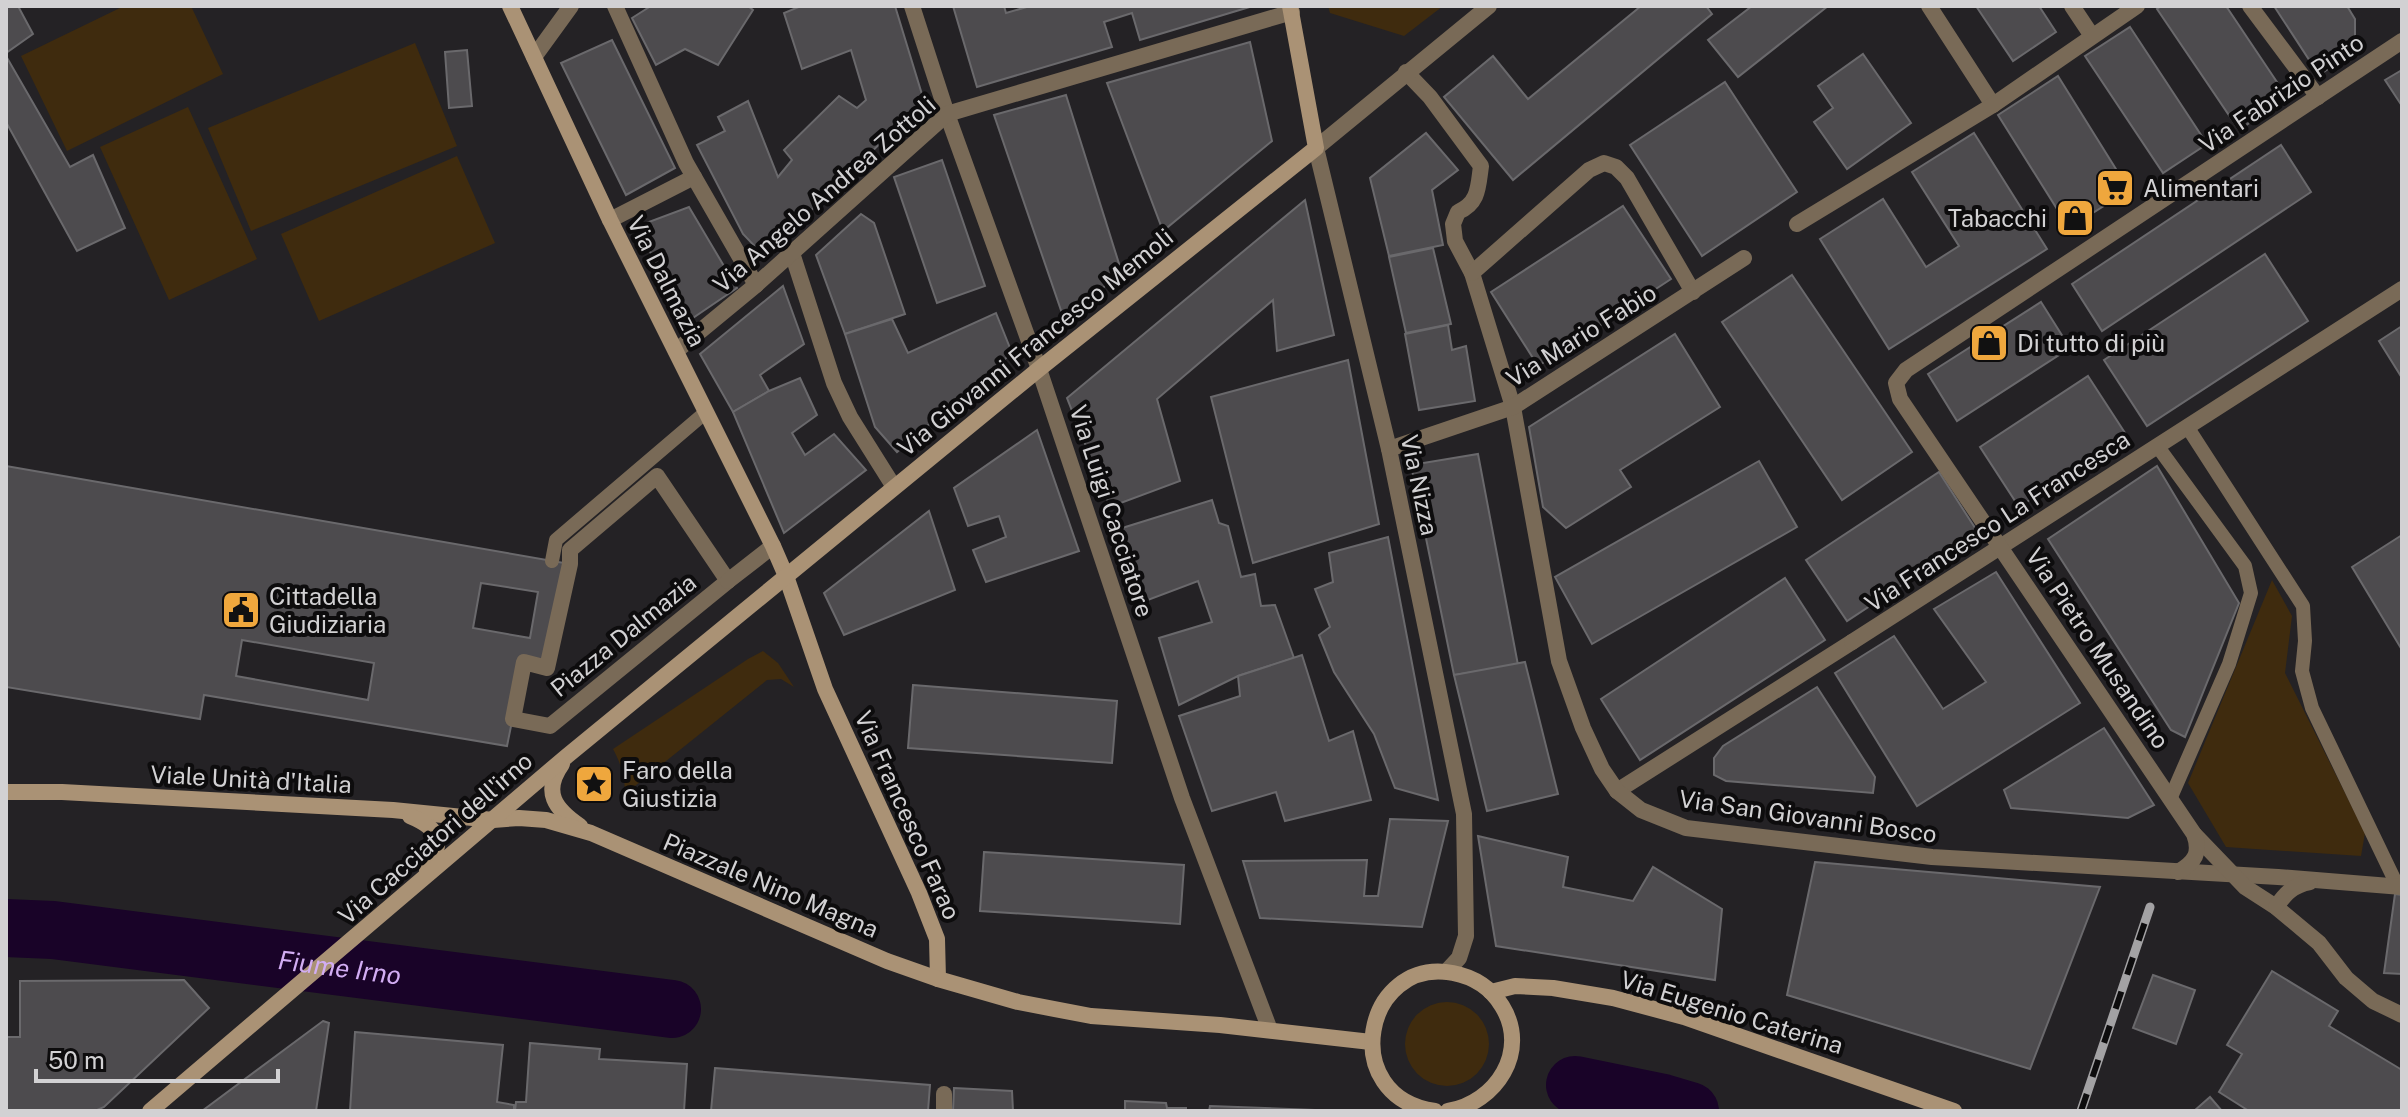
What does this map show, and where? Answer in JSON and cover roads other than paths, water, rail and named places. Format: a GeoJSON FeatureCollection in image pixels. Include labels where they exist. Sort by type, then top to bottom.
{"type":"FeatureCollection","features":[{"type":"Feature","properties":{"kind":"main road","name":"Via Dalmazia"},"geometry":{"type":"LineString","coordinates":[[510,6],[610,220],[786,576]]}},
{"type":"Feature","properties":{"kind":"main road","name":"Via Nizza"},"geometry":{"type":"LineString","coordinates":[[1291,9],[1316,148]]}},
{"type":"Feature","properties":{"kind":"main road","name":"Via Giovanni Francesco Memoli"},"geometry":{"type":"LineString","coordinates":[[786,576],[1316,148]]}},
{"type":"Feature","properties":{"kind":"main road","name":"Via Cacciatori dell'irno"},"geometry":{"type":"LineString","coordinates":[[150,1111],[567,756],[786,576]]}},
{"type":"Feature","properties":{"kind":"main road","name":"Via Francesco Farao"},"geometry":{"type":"LineString","coordinates":[[786,576],[825,689],[937,939],[938,979]]}},
{"type":"Feature","properties":{"kind":"main road","name":"Via Cacciatori dell'irno"},"geometry":{"type":"LineString","coordinates":[[567,756],[555,773],[552,791],[555,806],[591,833]]}},
{"type":"Feature","properties":{"kind":"main road","name":"Viale Unità d'Italia"},"geometry":{"type":"LineString","coordinates":[[6,792],[62,792],[393,810],[493,820]]}},
{"type":"Feature","properties":{"kind":"main road"},"geometry":{"type":"LineString","coordinates":[[393,810],[427,823],[439,842],[437,854],[414,887]]}},
{"type":"Feature","properties":{"kind":"main road","name":"Piazzale Nino Magna"},"geometry":{"type":"LineString","coordinates":[[493,820],[546,820],[591,833],[887,961],[938,979]]}},
{"type":"Feature","properties":{"kind":"main road"},"geometry":{"type":"LineString","coordinates":[[1435,1111],[1420,1109],[1401,1099],[1385,1083],[1375,1064],[1371,1042],[1375,1020],[1386,999],[1402,983],[1423,974],[1446,972],[1470,978],[1491,992],[1504,1009],[1510,1028],[1511,1048],[1506,1068],[1496,1086],[1481,1100],[1462,1109],[1448,1111]]}},
{"type":"Feature","properties":{"kind":"main road"},"geometry":{"type":"LineString","coordinates":[[938,979],[1018,1002],[1091,1016],[1270,1030],[1371,1042]]}},
{"type":"Feature","properties":{"kind":"main road","name":"Via Eugenio Caterina"},"geometry":{"type":"LineString","coordinates":[[1491,992],[1515,986],[1553,988],[1627,1002],[1684,1017],[1954,1111]]}},
{"type":"Feature","properties":{"kind":"street"},"geometry":{"type":"LineString","coordinates":[[534,57],[571,6]]}},
{"type":"Feature","properties":{"kind":"street"},"geometry":{"type":"LineString","coordinates":[[615,6],[694,177],[756,285]]}},
{"type":"Feature","properties":{"kind":"street","name":"Via Luigi Cacciatore"},"geometry":{"type":"LineString","coordinates":[[912,6],[947,114],[1039,369],[1182,798],[1270,1030]]}},
{"type":"Feature","properties":{"kind":"street"},"geometry":{"type":"LineString","coordinates":[[1316,148],[1489,6]]}},
{"type":"Feature","properties":{"kind":"street"},"geometry":{"type":"LineString","coordinates":[[1929,6],[1993,105]]}},
{"type":"Feature","properties":{"kind":"street"},"geometry":{"type":"LineString","coordinates":[[2072,6],[2092,36]]}},
{"type":"Feature","properties":{"kind":"street"},"geometry":{"type":"LineString","coordinates":[[1797,224],[1993,105],[2137,6]]}},
{"type":"Feature","properties":{"kind":"street"},"geometry":{"type":"LineString","coordinates":[[2250,6],[2318,97]]}},
{"type":"Feature","properties":{"kind":"street","name":"Via Angelo Andrea Zottoli"},"geometry":{"type":"LineString","coordinates":[[676,351],[756,285],[947,114],[1291,9]]}},
{"type":"Feature","properties":{"kind":"street","name":"Via Fabrizio Pinto"},"geometry":{"type":"LineString","coordinates":[[1906,370],[2402,41]]}},
{"type":"Feature","properties":{"kind":"street","name":"Via San Giovanni Bosco"},"geometry":{"type":"LineString","coordinates":[[1406,72],[1430,97],[1481,166],[1478,191],[1470,207],[1458,212],[1453,224],[1455,241],[1472,273],[1513,407],[1559,661],[1583,728],[1602,769],[1617,791],[1641,810],[1686,828],[1932,857],[2400,887]]}},
{"type":"Feature","properties":{"kind":"street","name":"Via Nizza"},"geometry":{"type":"LineString","coordinates":[[1316,148],[1389,449],[1464,814],[1466,936],[1459,958],[1446,972]]}},
{"type":"Feature","properties":{"kind":"street"},"geometry":{"type":"LineString","coordinates":[[1472,273],[1589,170],[1604,163],[1616,167],[1627,178],[1693,292]]}},
{"type":"Feature","properties":{"kind":"street"},"geometry":{"type":"LineString","coordinates":[[610,220],[694,177]]}},
{"type":"Feature","properties":{"kind":"street"},"geometry":{"type":"LineString","coordinates":[[792,253],[834,383],[850,417],[894,487]]}},
{"type":"Feature","properties":{"kind":"street","name":"Via Mario Fabio"},"geometry":{"type":"LineString","coordinates":[[1389,449],[1513,407],[1744,258]]}},
{"type":"Feature","properties":{"kind":"street","name":"Via Francesco La Francesca"},"geometry":{"type":"LineString","coordinates":[[1617,791],[2402,289]]}},
{"type":"Feature","properties":{"kind":"street","name":"Via Pietro Musandino"},"geometry":{"type":"LineString","coordinates":[[1906,370],[1896,383],[1900,399],[2194,834],[2245,887],[2276,907],[2319,943],[2346,978],[2373,1001],[2402,1015]]}},
{"type":"Feature","properties":{"kind":"street","name":"Piazza Dalmazia"},"geometry":{"type":"LineString","coordinates":[[728,581],[657,476],[570,550],[570,564],[547,668],[524,662],[513,719],[550,726],[773,546]]}},
{"type":"Feature","properties":{"kind":"street"},"geometry":{"type":"LineString","coordinates":[[2178,872],[2194,861],[2198,852],[2194,834]]}},
{"type":"Feature","properties":{"kind":"street"},"geometry":{"type":"LineString","coordinates":[[2276,907],[2285,894],[2303,883],[2331,882]]}},
{"type":"Feature","properties":{"kind":"lane"},"geometry":{"type":"LineString","coordinates":[[552,561],[556,540],[706,412]]}},
{"type":"Feature","properties":{"kind":"lane"},"geometry":{"type":"LineString","coordinates":[[2188,428],[2303,606],[2305,641],[2302,671],[2312,708],[2400,887]]}},
{"type":"Feature","properties":{"kind":"lane"},"geometry":{"type":"LineString","coordinates":[[2158,447],[2245,566],[2251,593],[2229,664],[2171,797]]}},
{"type":"Feature","properties":{"kind":"waterway","name":"Fiume Irno"},"geometry":{"type":"LineString","coordinates":[[6,928],[53,930],[672,1009]]}},
{"type":"Feature","properties":{"kind":"waterway","name":"Fiume Irno"},"geometry":{"type":"LineString","coordinates":[[1575,1085],[1690,1111]]}},
{"type":"Feature","properties":{"kind":"railway"},"geometry":{"type":"LineString","coordinates":[[2081,1111],[2150,907]]}},
{"type":"Feature","properties":{"kind":"place","name":"Alimentari"},"geometry":{"type":"Point","coordinates":[2115,188]}},
{"type":"Feature","properties":{"kind":"place","name":"Tabacchi"},"geometry":{"type":"Point","coordinates":[2075,218]}},
{"type":"Feature","properties":{"kind":"place","name":"Di tutto di più"},"geometry":{"type":"Point","coordinates":[1989,343]}},
{"type":"Feature","properties":{"kind":"place","name":"Cittadella Giudiziaria"},"geometry":{"type":"Point","coordinates":[241,610]}},
{"type":"Feature","properties":{"kind":"place","name":"Faro della Giustizia"},"geometry":{"type":"Point","coordinates":[594,784]}}]}
